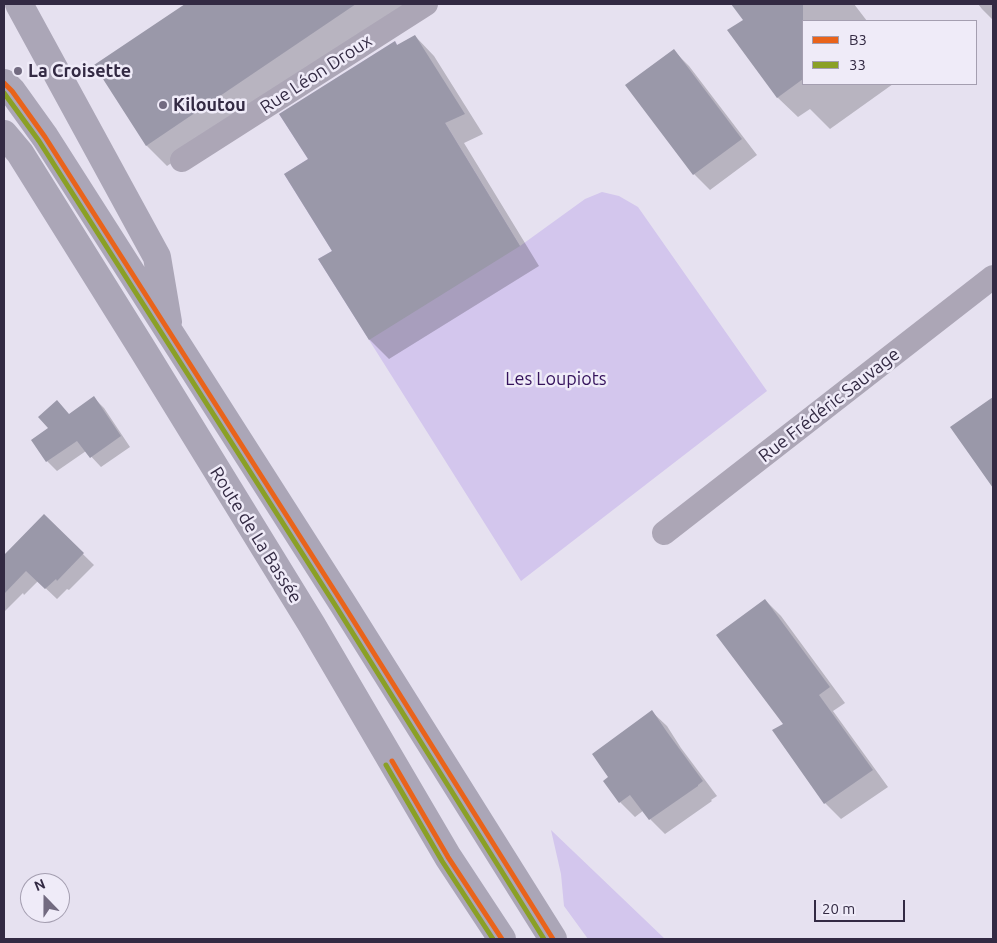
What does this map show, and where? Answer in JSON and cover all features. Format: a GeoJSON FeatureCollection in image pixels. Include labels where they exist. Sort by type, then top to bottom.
{"type":"FeatureCollection","features":[{"type":"Feature","properties":{"kind":"main road"},"geometry":{"type":"LineString","coordinates":[[19,4],[157,257],[170,334]]}},
{"type":"Feature","properties":{"kind":"main road","name":"Route de La Bassée"},"geometry":{"type":"LineString","coordinates":[[4,83],[46,137],[343,604],[553,939]]}},
{"type":"Feature","properties":{"kind":"main road","name":"Route de La Bassée"},"geometry":{"type":"LineString","coordinates":[[4,134],[20,153],[133,334],[312,624],[448,857],[502,939]]}},
{"type":"Feature","properties":{"kind":"street","name":"Rue Léon Droux"},"geometry":{"type":"LineString","coordinates":[[182,160],[426,4]]}},
{"type":"Feature","properties":{"kind":"street","name":"Rue Frédéric Sauvage"},"geometry":{"type":"LineString","coordinates":[[664,533],[993,276]]}},
{"type":"Feature","properties":{"kind":"green space","name":"Les Loupiots"},"geometry":{"type":"Polygon","coordinates":[[[395,41],[520,246],[585,199],[602,192],[619,196],[638,207],[767,391],[521,581],[318,259],[332,251],[284,174],[308,159],[279,114],[395,41]]]}},
{"type":"Feature","properties":{"kind":"green space"},"geometry":{"type":"Polygon","coordinates":[[[551,830],[665,939],[588,939],[564,906],[561,874],[551,830]]]}},
{"type":"Feature","properties":{"kind":"building","name":"Kiloutou"},"geometry":{"type":"Polygon","coordinates":[[[185,4],[356,4],[146,146],[94,65],[185,4]]]}},
{"type":"Feature","properties":{"kind":"building"},"geometry":{"type":"Polygon","coordinates":[[[731,4],[803,4],[802,80],[777,98],[727,30],[743,20],[731,4]]]}},
{"type":"Feature","properties":{"kind":"building"},"geometry":{"type":"Polygon","coordinates":[[[415,35],[465,114],[445,123],[520,246],[369,340],[318,259],[332,251],[284,174],[308,159],[279,114],[395,41],[397,45],[415,35]]]}},
{"type":"Feature","properties":{"kind":"building"},"geometry":{"type":"Polygon","coordinates":[[[674,49],[742,139],[693,175],[625,85],[674,49]]]}},
{"type":"Feature","properties":{"kind":"building"},"geometry":{"type":"Polygon","coordinates":[[[94,396],[121,436],[90,458],[77,441],[46,462],[31,440],[48,428],[38,417],[57,400],[69,414],[94,396]]]}},
{"type":"Feature","properties":{"kind":"building"},"geometry":{"type":"Polygon","coordinates":[[[993,397],[993,488],[950,427],[993,397]]]}},
{"type":"Feature","properties":{"kind":"building"},"geometry":{"type":"Polygon","coordinates":[[[44,514],[84,553],[57,581],[56,579],[45,589],[26,571],[4,594],[4,555],[44,514]]]}},
{"type":"Feature","properties":{"kind":"building"},"geometry":{"type":"Polygon","coordinates":[[[765,599],[830,687],[819,695],[873,770],[824,804],[772,730],[783,724],[716,635],[765,599]]]}},
{"type":"Feature","properties":{"kind":"building"},"geometry":{"type":"Polygon","coordinates":[[[652,710],[703,781],[649,820],[630,795],[619,803],[603,781],[608,777],[592,754],[652,710]]]}},
{"type":"Feature","properties":{"kind":"transit line","name":"B3"},"geometry":{"type":"LineString","coordinates":[[4,83],[12,91],[45,137],[343,604],[553,939]]}},
{"type":"Feature","properties":{"kind":"transit line","name":"33"},"geometry":{"type":"LineString","coordinates":[[4,93],[39,141],[337,608],[544,939]]}},
{"type":"Feature","properties":{"kind":"transit line","name":"B3"},"geometry":{"type":"LineString","coordinates":[[392,761],[448,857],[502,939]]}},
{"type":"Feature","properties":{"kind":"transit line","name":"33"},"geometry":{"type":"LineString","coordinates":[[386,765],[442,861],[493,939]]}},
{"type":"Feature","properties":{"kind":"place","name":"La Croisette"},"geometry":{"type":"Point","coordinates":[18,71]}},
{"type":"Feature","properties":{"kind":"place","name":"Kiloutou"},"geometry":{"type":"Point","coordinates":[163,105]}}]}
